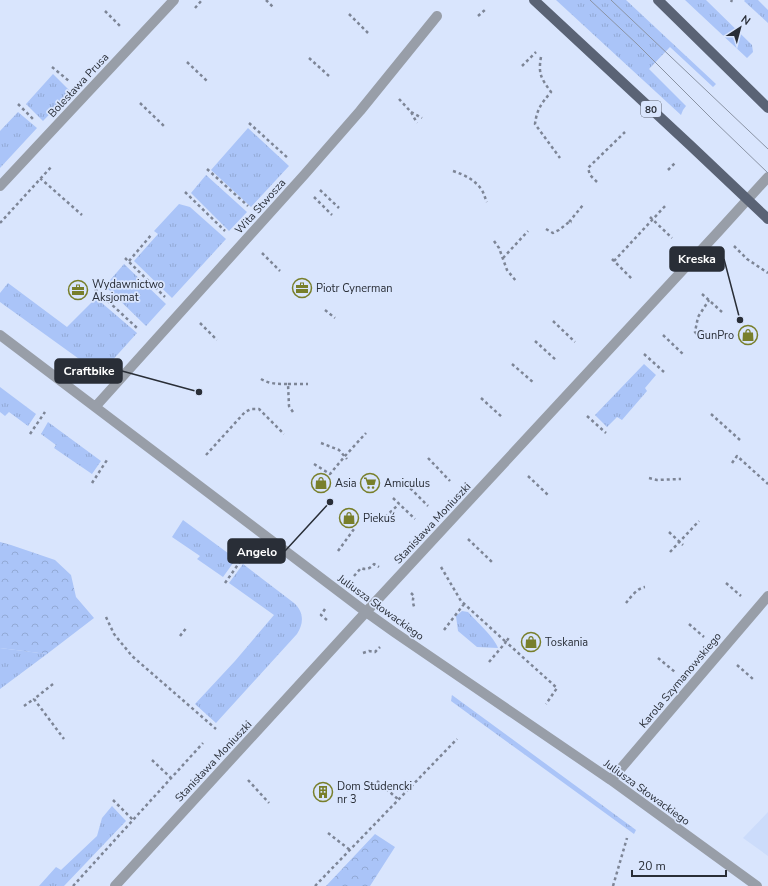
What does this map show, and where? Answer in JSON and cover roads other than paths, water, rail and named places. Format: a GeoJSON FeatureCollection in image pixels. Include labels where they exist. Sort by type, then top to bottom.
{"type":"FeatureCollection","features":[{"type":"Feature","properties":{"kind":"main road","name":"80"},"geometry":{"type":"LineString","coordinates":[[534,0],[768,219]]}},
{"type":"Feature","properties":{"kind":"main road"},"geometry":{"type":"LineString","coordinates":[[658,0],[768,108]]}},
{"type":"Feature","properties":{"kind":"street","name":"Bolesława Prusa"},"geometry":{"type":"LineString","coordinates":[[0,186],[174,0]]}},
{"type":"Feature","properties":{"kind":"street","name":"Wita Stwosza"},"geometry":{"type":"LineString","coordinates":[[96,406],[305,174],[360,111],[437,16]]}},
{"type":"Feature","properties":{"kind":"street","name":"Stanisława Moniuszki"},"geometry":{"type":"LineString","coordinates":[[115,886],[768,176]]}},
{"type":"Feature","properties":{"kind":"street","name":"Juliusza Słowackiego"},"geometry":{"type":"LineString","coordinates":[[0,335],[96,406],[366,612],[611,780],[757,886]]}},
{"type":"Feature","properties":{"kind":"street","name":"Karola Szymanowskiego"},"geometry":{"type":"LineString","coordinates":[[611,780],[768,596]]}},
{"type":"Feature","properties":{"kind":"tram line"},"geometry":{"type":"LineString","coordinates":[[590,0],[637,44],[768,173]]}},
{"type":"Feature","properties":{"kind":"tram line"},"geometry":{"type":"LineString","coordinates":[[611,0],[768,149]]}},
{"type":"Feature","properties":{"kind":"place","name":"Piotr Cynerman"},"geometry":{"type":"Point","coordinates":[302,288]}},
{"type":"Feature","properties":{"kind":"place","name":"Wydawnictwo Aksjomat"},"geometry":{"type":"Point","coordinates":[78,290]}},
{"type":"Feature","properties":{"kind":"place","name":"Kreska"},"geometry":{"type":"Point","coordinates":[740,320]}},
{"type":"Feature","properties":{"kind":"place","name":"GunPro"},"geometry":{"type":"Point","coordinates":[748,335]}},
{"type":"Feature","properties":{"kind":"place","name":"Craftbike"},"geometry":{"type":"Point","coordinates":[199,392]}},
{"type":"Feature","properties":{"kind":"place","name":"Asia"},"geometry":{"type":"Point","coordinates":[321,483]}},
{"type":"Feature","properties":{"kind":"place","name":"Amiculus"},"geometry":{"type":"Point","coordinates":[370,483]}},
{"type":"Feature","properties":{"kind":"place","name":"Angelo"},"geometry":{"type":"Point","coordinates":[330,502]}},
{"type":"Feature","properties":{"kind":"place","name":"Piekuś"},"geometry":{"type":"Point","coordinates":[349,518]}},
{"type":"Feature","properties":{"kind":"place","name":"Toskania"},"geometry":{"type":"Point","coordinates":[531,642]}},
{"type":"Feature","properties":{"kind":"place","name":"Dom Studencki nr 3"},"geometry":{"type":"Point","coordinates":[323,792]}}]}
